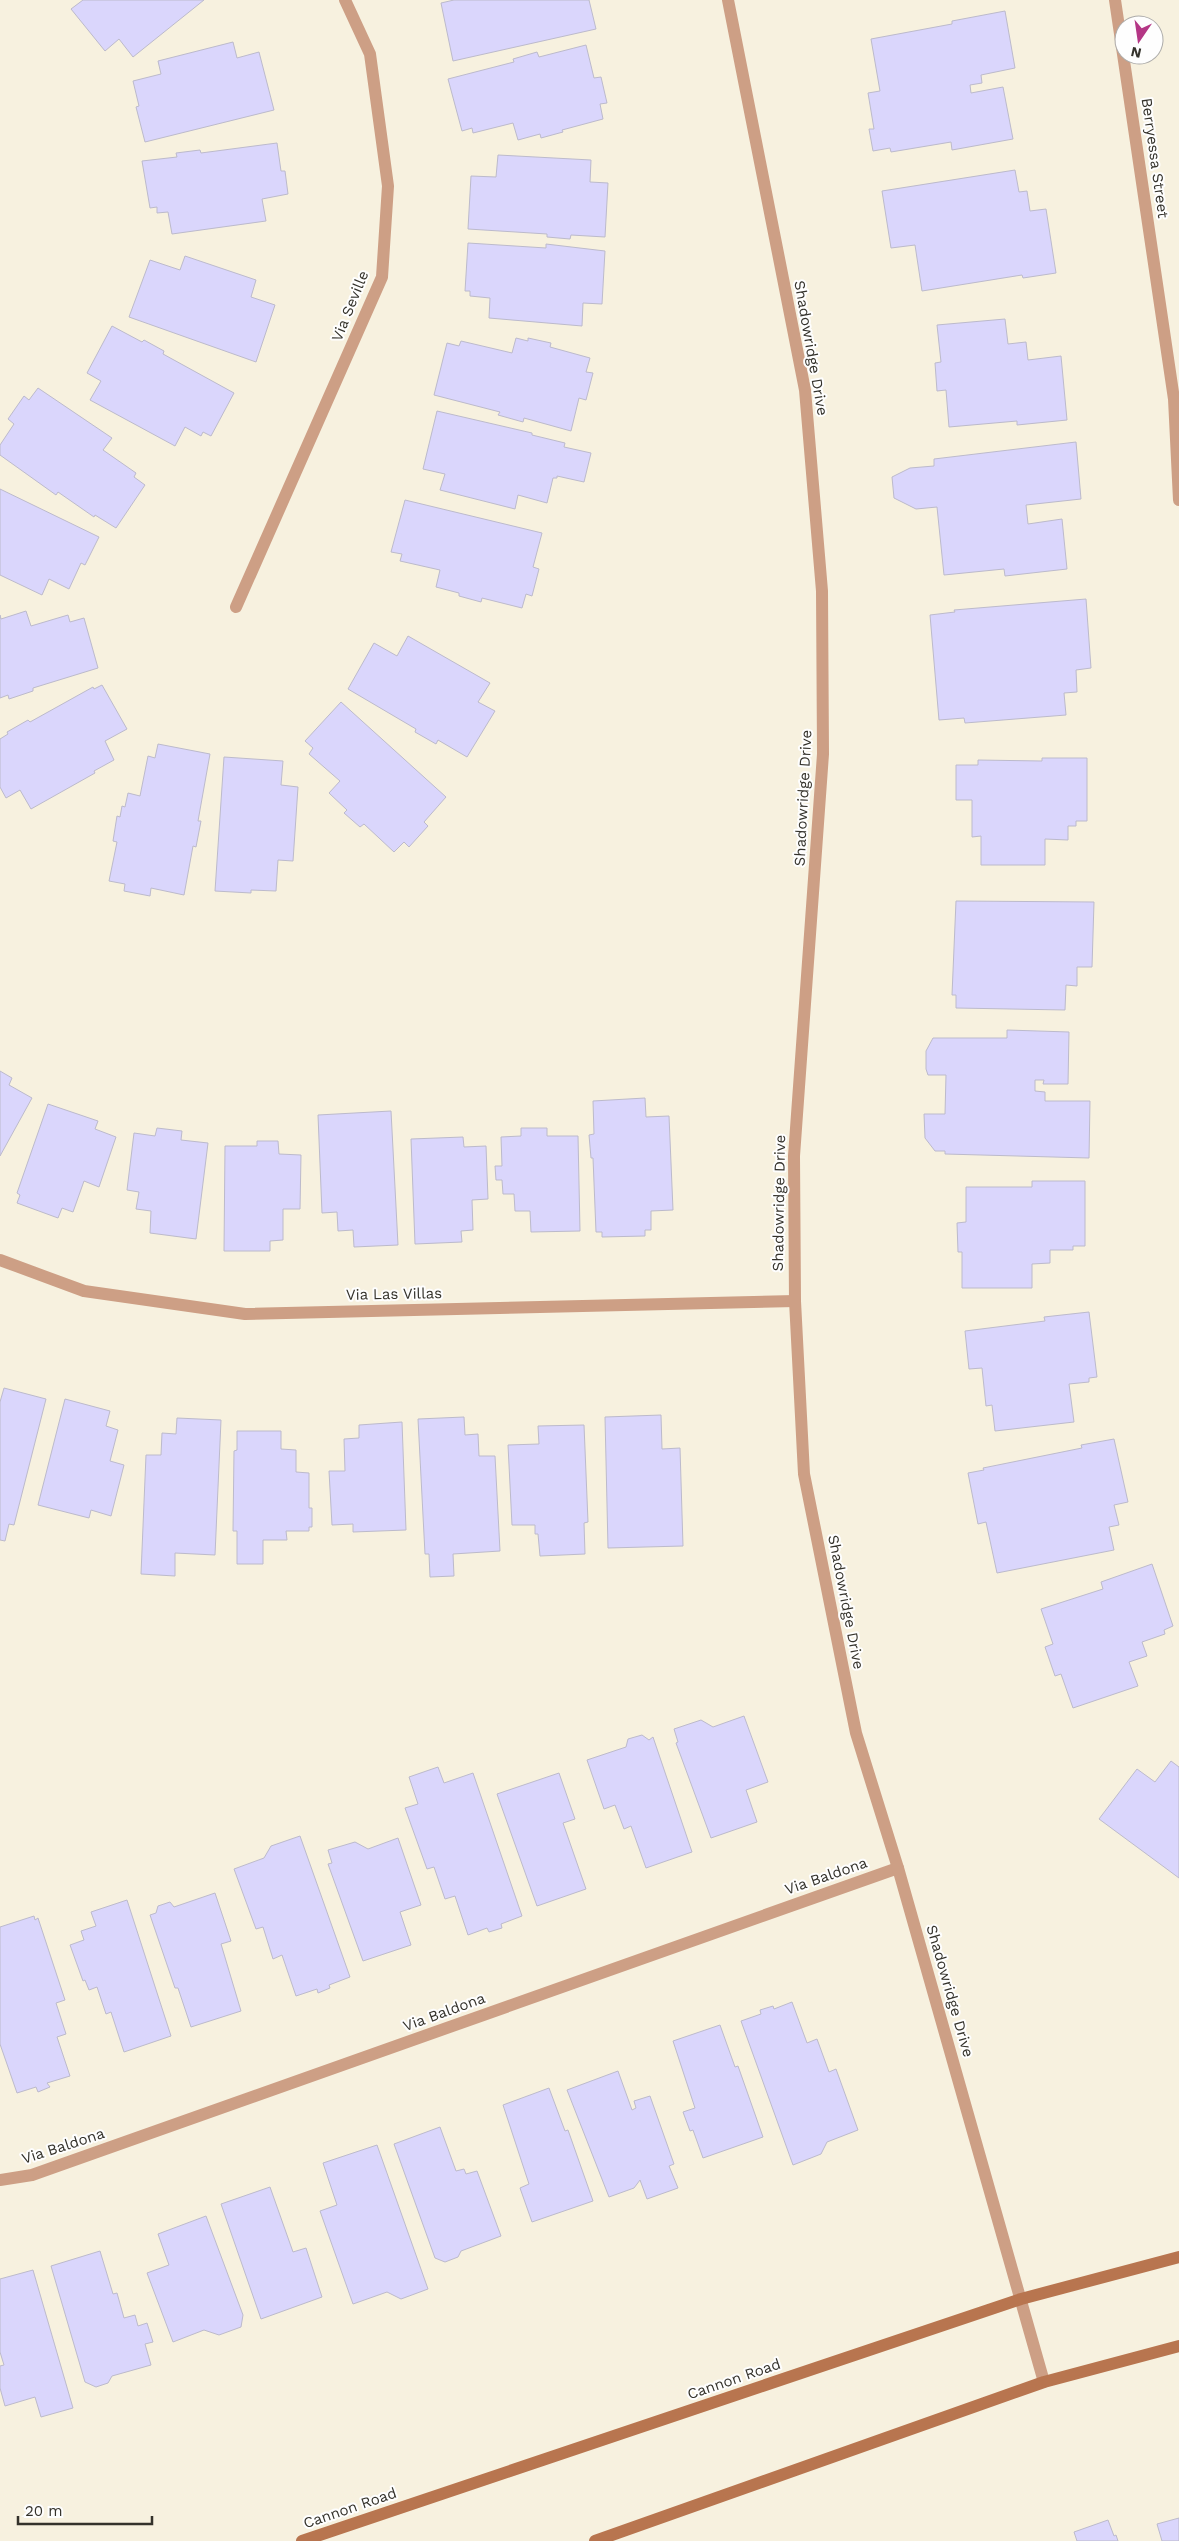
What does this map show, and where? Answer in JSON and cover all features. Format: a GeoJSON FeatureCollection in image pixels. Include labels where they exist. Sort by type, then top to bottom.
{"type":"FeatureCollection","features":[{"type":"Feature","properties":{"kind":"main road","name":"Cannon Road"},"geometry":{"type":"LineString","coordinates":[[302,2541],[1021,2299],[1179,2257]]}},
{"type":"Feature","properties":{"kind":"main road"},"geometry":{"type":"LineString","coordinates":[[595,2541],[1044,2382],[1179,2346]]}},
{"type":"Feature","properties":{"kind":"street","name":"Via Seville"},"geometry":{"type":"LineString","coordinates":[[236,607],[382,278],[388,186],[386,167],[370,54],[345,0]]}},
{"type":"Feature","properties":{"kind":"street","name":"Shadowridge Drive"},"geometry":{"type":"LineString","coordinates":[[728,0],[805,390],[822,590],[823,754],[794,1156],[795,1301],[804,1474],[856,1733],[898,1868],[1044,2382]]}},
{"type":"Feature","properties":{"kind":"street","name":"Berryessa Street"},"geometry":{"type":"LineString","coordinates":[[1115,0],[1174,399],[1179,500]]}},
{"type":"Feature","properties":{"kind":"street","name":"Via Las Villas"},"geometry":{"type":"LineString","coordinates":[[0,1260],[84,1291],[245,1314],[795,1301]]}},
{"type":"Feature","properties":{"kind":"street","name":"Via Baldona"},"geometry":{"type":"LineString","coordinates":[[0,2180],[41,2172],[898,1868]]}},
{"type":"Feature","properties":{"kind":"building"},"geometry":{"type":"Polygon","coordinates":[[[83,0],[204,0],[133,57],[119,39],[105,51],[71,9],[83,0]]]}},
{"type":"Feature","properties":{"kind":"building"},"geometry":{"type":"Polygon","coordinates":[[[454,0],[589,0],[596,29],[453,61],[441,3],[454,0]]]}},
{"type":"Feature","properties":{"kind":"building"},"geometry":{"type":"Polygon","coordinates":[[[1005,11],[1015,68],[981,75],[982,83],[970,85],[971,93],[1003,87],[1013,139],[952,150],[951,142],[891,152],[890,148],[873,151],[869,129],[874,129],[868,93],[880,91],[871,39],[952,24],[952,21],[1005,11]]]}},
{"type":"Feature","properties":{"kind":"building"},"geometry":{"type":"Polygon","coordinates":[[[233,42],[237,58],[259,52],[274,110],[145,142],[136,107],[139,106],[133,81],[161,74],[158,61],[233,42]]]}},
{"type":"Feature","properties":{"kind":"building"},"geometry":{"type":"Polygon","coordinates":[[[586,45],[594,78],[601,77],[607,103],[600,104],[603,119],[541,138],[540,134],[518,140],[513,123],[473,133],[472,128],[462,131],[448,79],[514,62],[513,59],[537,52],[539,57],[586,45]]]}},
{"type":"Feature","properties":{"kind":"building"},"geometry":{"type":"Polygon","coordinates":[[[277,143],[281,171],[285,171],[288,194],[262,199],[266,221],[172,234],[168,212],[157,213],[157,207],[150,208],[142,161],[177,157],[176,153],[200,150],[201,153],[277,143]]]}},
{"type":"Feature","properties":{"kind":"building"},"geometry":{"type":"Polygon","coordinates":[[[498,155],[591,160],[590,182],[608,183],[605,237],[571,235],[570,239],[547,237],[547,234],[468,229],[471,176],[496,177],[498,155]]]}},
{"type":"Feature","properties":{"kind":"building"},"geometry":{"type":"Polygon","coordinates":[[[1015,170],[1019,192],[1027,191],[1030,211],[1046,209],[1056,273],[1023,278],[1022,275],[922,291],[915,245],[891,248],[882,191],[1015,170]]]}},
{"type":"Feature","properties":{"kind":"building"},"geometry":{"type":"Polygon","coordinates":[[[468,243],[546,248],[546,244],[605,251],[602,304],[583,303],[582,326],[489,318],[490,298],[470,296],[470,291],[465,291],[468,243]]]}},
{"type":"Feature","properties":{"kind":"building"},"geometry":{"type":"Polygon","coordinates":[[[185,256],[256,280],[251,297],[275,305],[256,362],[129,317],[150,260],[180,270],[185,256]]]}},
{"type":"Feature","properties":{"kind":"building"},"geometry":{"type":"Polygon","coordinates":[[[1005,319],[1008,344],[1026,342],[1028,360],[1061,356],[1067,420],[1017,425],[1017,421],[949,427],[946,390],[937,391],[935,363],[941,362],[937,325],[1005,319]]]}},
{"type":"Feature","properties":{"kind":"building"},"geometry":{"type":"Polygon","coordinates":[[[112,326],[142,342],[144,340],[164,351],[163,354],[234,393],[211,436],[203,432],[201,436],[185,427],[175,446],[90,400],[101,381],[87,373],[112,326]]]}},
{"type":"Feature","properties":{"kind":"building"},"geometry":{"type":"Polygon","coordinates":[[[516,338],[528,341],[528,338],[551,343],[550,347],[590,358],[586,372],[593,373],[586,400],[579,398],[571,431],[524,418],[523,422],[498,415],[500,412],[434,395],[447,343],[459,346],[461,341],[512,353],[516,338]]]}},
{"type":"Feature","properties":{"kind":"building"},"geometry":{"type":"Polygon","coordinates":[[[38,388],[112,438],[103,450],[136,473],[134,477],[145,485],[116,528],[95,515],[94,517],[58,492],[56,495],[0,455],[0,445],[14,424],[8,419],[24,396],[29,400],[38,388]]]}},
{"type":"Feature","properties":{"kind":"building"},"geometry":{"type":"Polygon","coordinates":[[[437,411],[532,433],[532,435],[565,443],[564,447],[591,453],[584,482],[557,476],[557,478],[553,478],[547,503],[518,495],[515,509],[440,490],[445,474],[423,469],[437,411]]]}},
{"type":"Feature","properties":{"kind":"building"},"geometry":{"type":"Polygon","coordinates":[[[1076,442],[1081,499],[1026,505],[1028,524],[1062,519],[1067,569],[1005,576],[1004,569],[944,575],[937,507],[916,509],[894,498],[892,477],[910,468],[934,466],[934,459],[1076,442]]]}},
{"type":"Feature","properties":{"kind":"building"},"geometry":{"type":"Polygon","coordinates":[[[0,489],[99,537],[85,565],[81,563],[69,589],[49,579],[42,595],[0,575],[0,489]]]}},
{"type":"Feature","properties":{"kind":"building"},"geometry":{"type":"Polygon","coordinates":[[[405,500],[542,533],[533,567],[539,569],[532,596],[526,594],[522,608],[482,598],[481,602],[459,596],[459,593],[436,587],[440,570],[400,561],[402,554],[391,552],[405,500]]]}},
{"type":"Feature","properties":{"kind":"building"},"geometry":{"type":"Polygon","coordinates":[[[1086,599],[1091,668],[1076,670],[1077,692],[1064,693],[1066,715],[965,723],[964,718],[939,720],[930,615],[955,612],[954,610],[1086,599]]]}},
{"type":"Feature","properties":{"kind":"building"},"geometry":{"type":"Polygon","coordinates":[[[26,611],[31,626],[68,615],[70,622],[84,618],[98,668],[33,688],[33,691],[9,699],[8,695],[0,698],[0,615],[1,619],[26,611]]]}},
{"type":"Feature","properties":{"kind":"building"},"geometry":{"type":"Polygon","coordinates":[[[408,636],[490,683],[478,702],[495,711],[467,757],[438,740],[436,744],[415,732],[416,729],[348,689],[374,643],[397,656],[408,636]]]}},
{"type":"Feature","properties":{"kind":"building"},"geometry":{"type":"Polygon","coordinates":[[[102,685],[127,729],[105,741],[114,760],[94,771],[95,773],[31,809],[20,790],[6,798],[0,787],[0,739],[8,734],[7,732],[28,720],[30,722],[93,687],[94,689],[102,685]]]}},
{"type":"Feature","properties":{"kind":"building"},"geometry":{"type":"Polygon","coordinates":[[[341,702],[446,797],[424,822],[428,826],[409,847],[404,842],[394,852],[364,824],[360,827],[344,813],[347,810],[329,793],[340,781],[309,754],[313,748],[305,741],[341,702]]]}},
{"type":"Feature","properties":{"kind":"building"},"geometry":{"type":"Polygon","coordinates":[[[158,744],[210,754],[198,821],[201,821],[196,847],[193,846],[184,895],[151,888],[150,896],[124,891],[125,884],[109,881],[117,842],[113,841],[117,816],[120,817],[122,806],[125,807],[128,793],[140,796],[148,756],[155,758],[158,744]]]}},
{"type":"Feature","properties":{"kind":"building"},"geometry":{"type":"Polygon","coordinates":[[[224,757],[283,761],[281,785],[298,787],[293,861],[278,860],[276,891],[251,890],[251,893],[215,891],[224,757]]]}},
{"type":"Feature","properties":{"kind":"building"},"geometry":{"type":"Polygon","coordinates":[[[1042,758],[1087,758],[1087,821],[1076,821],[1076,826],[1068,826],[1068,840],[1045,839],[1045,865],[981,865],[981,836],[972,837],[972,800],[956,800],[956,765],[978,765],[978,760],[1042,761],[1042,758]]]}},
{"type":"Feature","properties":{"kind":"building"},"geometry":{"type":"Polygon","coordinates":[[[956,901],[1094,902],[1092,967],[1077,967],[1077,986],[1066,985],[1065,1010],[956,1008],[956,995],[952,995],[956,901]]]}},
{"type":"Feature","properties":{"kind":"building"},"geometry":{"type":"Polygon","coordinates":[[[1007,1030],[1069,1032],[1068,1084],[1043,1084],[1044,1080],[1035,1080],[1035,1091],[1045,1092],[1045,1101],[1090,1101],[1089,1158],[945,1154],[945,1151],[935,1151],[925,1138],[924,1114],[945,1114],[946,1075],[928,1075],[926,1069],[926,1051],[933,1038],[1007,1038],[1007,1030]]]}},
{"type":"Feature","properties":{"kind":"building"},"geometry":{"type":"Polygon","coordinates":[[[0,1071],[12,1078],[9,1085],[32,1098],[0,1156],[0,1071]]]}},
{"type":"Feature","properties":{"kind":"building"},"geometry":{"type":"Polygon","coordinates":[[[645,1098],[646,1117],[669,1116],[673,1210],[651,1211],[651,1230],[645,1230],[645,1236],[602,1237],[602,1232],[596,1232],[593,1158],[591,1158],[589,1135],[594,1134],[593,1101],[645,1098]]]}},
{"type":"Feature","properties":{"kind":"building"},"geometry":{"type":"Polygon","coordinates":[[[48,1104],[98,1121],[95,1129],[116,1137],[99,1187],[84,1181],[73,1212],[62,1208],[58,1218],[17,1203],[20,1195],[17,1193],[48,1104]]]}},
{"type":"Feature","properties":{"kind":"building"},"geometry":{"type":"Polygon","coordinates":[[[391,1111],[398,1245],[354,1247],[353,1230],[338,1231],[337,1212],[322,1213],[318,1115],[391,1111]]]}},
{"type":"Feature","properties":{"kind":"building"},"geometry":{"type":"Polygon","coordinates":[[[157,1128],[182,1131],[181,1140],[208,1143],[196,1239],[150,1233],[151,1211],[136,1209],[139,1192],[127,1190],[134,1133],[155,1136],[157,1128]]]}},
{"type":"Feature","properties":{"kind":"building"},"geometry":{"type":"Polygon","coordinates":[[[521,1128],[547,1128],[547,1136],[578,1136],[580,1231],[531,1232],[530,1211],[515,1211],[514,1194],[503,1194],[502,1180],[496,1180],[495,1166],[502,1166],[501,1137],[521,1136],[521,1128]]]}},
{"type":"Feature","properties":{"kind":"building"},"geometry":{"type":"Polygon","coordinates":[[[463,1137],[464,1147],[486,1146],[488,1199],[472,1200],[473,1230],[461,1231],[462,1242],[415,1244],[411,1139],[463,1137]]]}},
{"type":"Feature","properties":{"kind":"building"},"geometry":{"type":"Polygon","coordinates":[[[257,1141],[278,1141],[279,1154],[301,1155],[300,1209],[283,1209],[283,1240],[270,1241],[270,1251],[224,1251],[225,1146],[257,1146],[257,1141]]]}},
{"type":"Feature","properties":{"kind":"building"},"geometry":{"type":"Polygon","coordinates":[[[1032,1181],[1085,1181],[1085,1246],[1073,1246],[1073,1250],[1050,1250],[1050,1263],[1032,1264],[1032,1288],[962,1288],[962,1252],[958,1252],[957,1223],[966,1222],[966,1187],[1032,1187],[1032,1181]]]}},
{"type":"Feature","properties":{"kind":"building"},"geometry":{"type":"Polygon","coordinates":[[[1089,1312],[1097,1377],[1089,1378],[1089,1382],[1069,1384],[1074,1422],[995,1431],[992,1405],[986,1406],[982,1368],[969,1369],[965,1331],[1045,1321],[1044,1317],[1089,1312]]]}},
{"type":"Feature","properties":{"kind":"building"},"geometry":{"type":"Polygon","coordinates":[[[4,1388],[46,1399],[14,1525],[9,1524],[5,1541],[0,1540],[0,1402],[4,1388]]]}},
{"type":"Feature","properties":{"kind":"building"},"geometry":{"type":"Polygon","coordinates":[[[65,1399],[110,1411],[106,1426],[118,1430],[110,1461],[124,1465],[111,1516],[91,1510],[89,1518],[38,1505],[65,1399]]]}},
{"type":"Feature","properties":{"kind":"building"},"geometry":{"type":"Polygon","coordinates":[[[661,1415],[662,1449],[680,1448],[683,1546],[608,1548],[605,1417],[661,1415]]]}},
{"type":"Feature","properties":{"kind":"building"},"geometry":{"type":"Polygon","coordinates":[[[464,1417],[465,1435],[478,1434],[479,1456],[495,1456],[500,1551],[453,1554],[454,1576],[430,1577],[429,1554],[425,1554],[418,1419],[464,1417]]]}},
{"type":"Feature","properties":{"kind":"building"},"geometry":{"type":"Polygon","coordinates":[[[177,1418],[221,1420],[215,1555],[175,1553],[175,1576],[141,1574],[146,1455],[161,1455],[162,1433],[176,1434],[177,1418]]]}},
{"type":"Feature","properties":{"kind":"building"},"geometry":{"type":"Polygon","coordinates":[[[402,1422],[406,1530],[353,1532],[353,1524],[332,1525],[329,1471],[345,1471],[344,1439],[359,1438],[359,1425],[402,1422]]]}},
{"type":"Feature","properties":{"kind":"building"},"geometry":{"type":"Polygon","coordinates":[[[584,1425],[588,1522],[584,1523],[585,1554],[540,1556],[538,1534],[535,1534],[535,1525],[512,1525],[508,1445],[539,1444],[538,1426],[584,1425]]]}},
{"type":"Feature","properties":{"kind":"building"},"geometry":{"type":"Polygon","coordinates":[[[237,1431],[281,1431],[281,1449],[296,1450],[296,1472],[309,1473],[309,1508],[312,1508],[312,1527],[309,1527],[309,1531],[286,1531],[287,1540],[263,1540],[263,1564],[237,1564],[237,1531],[233,1531],[234,1451],[237,1450],[237,1431]]]}},
{"type":"Feature","properties":{"kind":"building"},"geometry":{"type":"Polygon","coordinates":[[[1114,1439],[1128,1502],[1114,1505],[1119,1525],[1109,1527],[1114,1550],[997,1573],[986,1522],[978,1524],[968,1473],[984,1470],[983,1468],[1082,1448],[1081,1445],[1114,1439]]]}},
{"type":"Feature","properties":{"kind":"building"},"geometry":{"type":"Polygon","coordinates":[[[1152,1564],[1173,1626],[1164,1630],[1165,1634],[1142,1642],[1147,1656],[1129,1662],[1138,1686],[1073,1708],[1061,1674],[1055,1676],[1045,1647],[1053,1644],[1041,1609],[1103,1589],[1101,1582],[1152,1564]]]}},
{"type":"Feature","properties":{"kind":"building"},"geometry":{"type":"Polygon","coordinates":[[[744,1716],[768,1782],[746,1790],[757,1822],[711,1838],[676,1743],[678,1742],[674,1729],[701,1720],[713,1727],[744,1716]]]}},
{"type":"Feature","properties":{"kind":"building"},"geometry":{"type":"Polygon","coordinates":[[[642,1735],[649,1740],[653,1737],[692,1852],[646,1868],[631,1826],[624,1829],[615,1805],[604,1809],[587,1760],[626,1747],[628,1739],[642,1735]]]}},
{"type":"Feature","properties":{"kind":"building"},"geometry":{"type":"Polygon","coordinates":[[[1171,1761],[1179,1767],[1179,1878],[1099,1819],[1137,1769],[1155,1782],[1171,1761]]]}},
{"type":"Feature","properties":{"kind":"building"},"geometry":{"type":"Polygon","coordinates":[[[438,1767],[444,1783],[473,1773],[522,1916],[501,1924],[502,1928],[489,1932],[487,1928],[468,1935],[455,1896],[445,1899],[434,1867],[427,1869],[405,1808],[418,1804],[409,1777],[438,1767]]]}},
{"type":"Feature","properties":{"kind":"building"},"geometry":{"type":"Polygon","coordinates":[[[559,1773],[575,1819],[563,1823],[586,1889],[537,1906],[497,1794],[559,1773]]]}},
{"type":"Feature","properties":{"kind":"building"},"geometry":{"type":"Polygon","coordinates":[[[300,1836],[350,1977],[329,1985],[330,1988],[318,1993],[317,1989],[296,1996],[282,1955],[273,1959],[263,1927],[256,1929],[234,1869],[264,1858],[271,1846],[300,1836]]]}},
{"type":"Feature","properties":{"kind":"building"},"geometry":{"type":"Polygon","coordinates":[[[398,1838],[421,1905],[400,1912],[411,1945],[363,1961],[328,1864],[332,1863],[328,1850],[355,1842],[368,1849],[398,1838]]]}},
{"type":"Feature","properties":{"kind":"building"},"geometry":{"type":"Polygon","coordinates":[[[215,1893],[231,1941],[221,1944],[241,2011],[191,2027],[178,1988],[175,1988],[150,1915],[156,1913],[158,1906],[170,1902],[174,1907],[215,1893]]]}},
{"type":"Feature","properties":{"kind":"building"},"geometry":{"type":"Polygon","coordinates":[[[127,1900],[171,2036],[124,2052],[111,2012],[106,2014],[97,1987],[89,1990],[85,1980],[83,1981],[70,1945],[84,1940],[81,1931],[96,1926],[91,1912],[127,1900]]]}},
{"type":"Feature","properties":{"kind":"building"},"geometry":{"type":"Polygon","coordinates":[[[34,1916],[35,1920],[38,1918],[65,2000],[56,2003],[66,2034],[57,2037],[70,2076],[47,2083],[50,2087],[38,2092],[36,2087],[17,2093],[0,2044],[0,1927],[34,1916]]]}},
{"type":"Feature","properties":{"kind":"building"},"geometry":{"type":"Polygon","coordinates":[[[792,2002],[807,2043],[817,2039],[829,2072],[836,2069],[858,2130],[827,2142],[821,2154],[793,2165],[741,2021],[761,2014],[760,2010],[773,2006],[774,2009],[792,2002]]]}},
{"type":"Feature","properties":{"kind":"building"},"geometry":{"type":"Polygon","coordinates":[[[720,2025],[735,2067],[738,2066],[763,2137],[703,2158],[693,2130],[690,2131],[683,2112],[695,2108],[673,2041],[720,2025]]]}},
{"type":"Feature","properties":{"kind":"building"},"geometry":{"type":"Polygon","coordinates":[[[618,2071],[632,2110],[636,2108],[634,2101],[650,2096],[674,2164],[669,2166],[678,2188],[647,2199],[640,2180],[634,2188],[609,2197],[567,2090],[618,2071]]]}},
{"type":"Feature","properties":{"kind":"building"},"geometry":{"type":"Polygon","coordinates":[[[549,2088],[565,2131],[568,2130],[593,2201],[532,2222],[520,2188],[529,2184],[503,2105],[549,2088]]]}},
{"type":"Feature","properties":{"kind":"building"},"geometry":{"type":"Polygon","coordinates":[[[440,2127],[456,2171],[464,2169],[466,2174],[477,2171],[501,2236],[461,2251],[458,2257],[445,2262],[435,2258],[394,2144],[440,2127]]]}},
{"type":"Feature","properties":{"kind":"building"},"geometry":{"type":"Polygon","coordinates":[[[377,2145],[428,2289],[401,2299],[387,2292],[353,2304],[320,2211],[337,2205],[323,2163],[377,2145]]]}},
{"type":"Feature","properties":{"kind":"building"},"geometry":{"type":"Polygon","coordinates":[[[270,2187],[293,2252],[306,2248],[322,2297],[261,2319],[221,2204],[270,2187]]]}},
{"type":"Feature","properties":{"kind":"building"},"geometry":{"type":"Polygon","coordinates":[[[206,2216],[243,2315],[241,2327],[219,2335],[204,2330],[173,2342],[147,2273],[169,2265],[158,2234],[206,2216]]]}},
{"type":"Feature","properties":{"kind":"building"},"geometry":{"type":"Polygon","coordinates":[[[100,2251],[113,2294],[117,2293],[124,2318],[135,2315],[138,2326],[147,2323],[153,2342],[145,2344],[151,2365],[112,2376],[108,2383],[96,2387],[85,2382],[51,2266],[100,2251]]]}},
{"type":"Feature","properties":{"kind":"building"},"geometry":{"type":"Polygon","coordinates":[[[33,2270],[73,2408],[41,2417],[35,2397],[5,2406],[0,2388],[0,2366],[4,2365],[0,2352],[0,2279],[33,2270]]]}},
{"type":"Feature","properties":{"kind":"building"},"geometry":{"type":"Polygon","coordinates":[[[1179,2518],[1179,2541],[1162,2541],[1157,2524],[1179,2518]]]}},
{"type":"Feature","properties":{"kind":"building"},"geometry":{"type":"Polygon","coordinates":[[[1108,2520],[1118,2541],[1077,2541],[1074,2532],[1108,2520]]]}}]}
